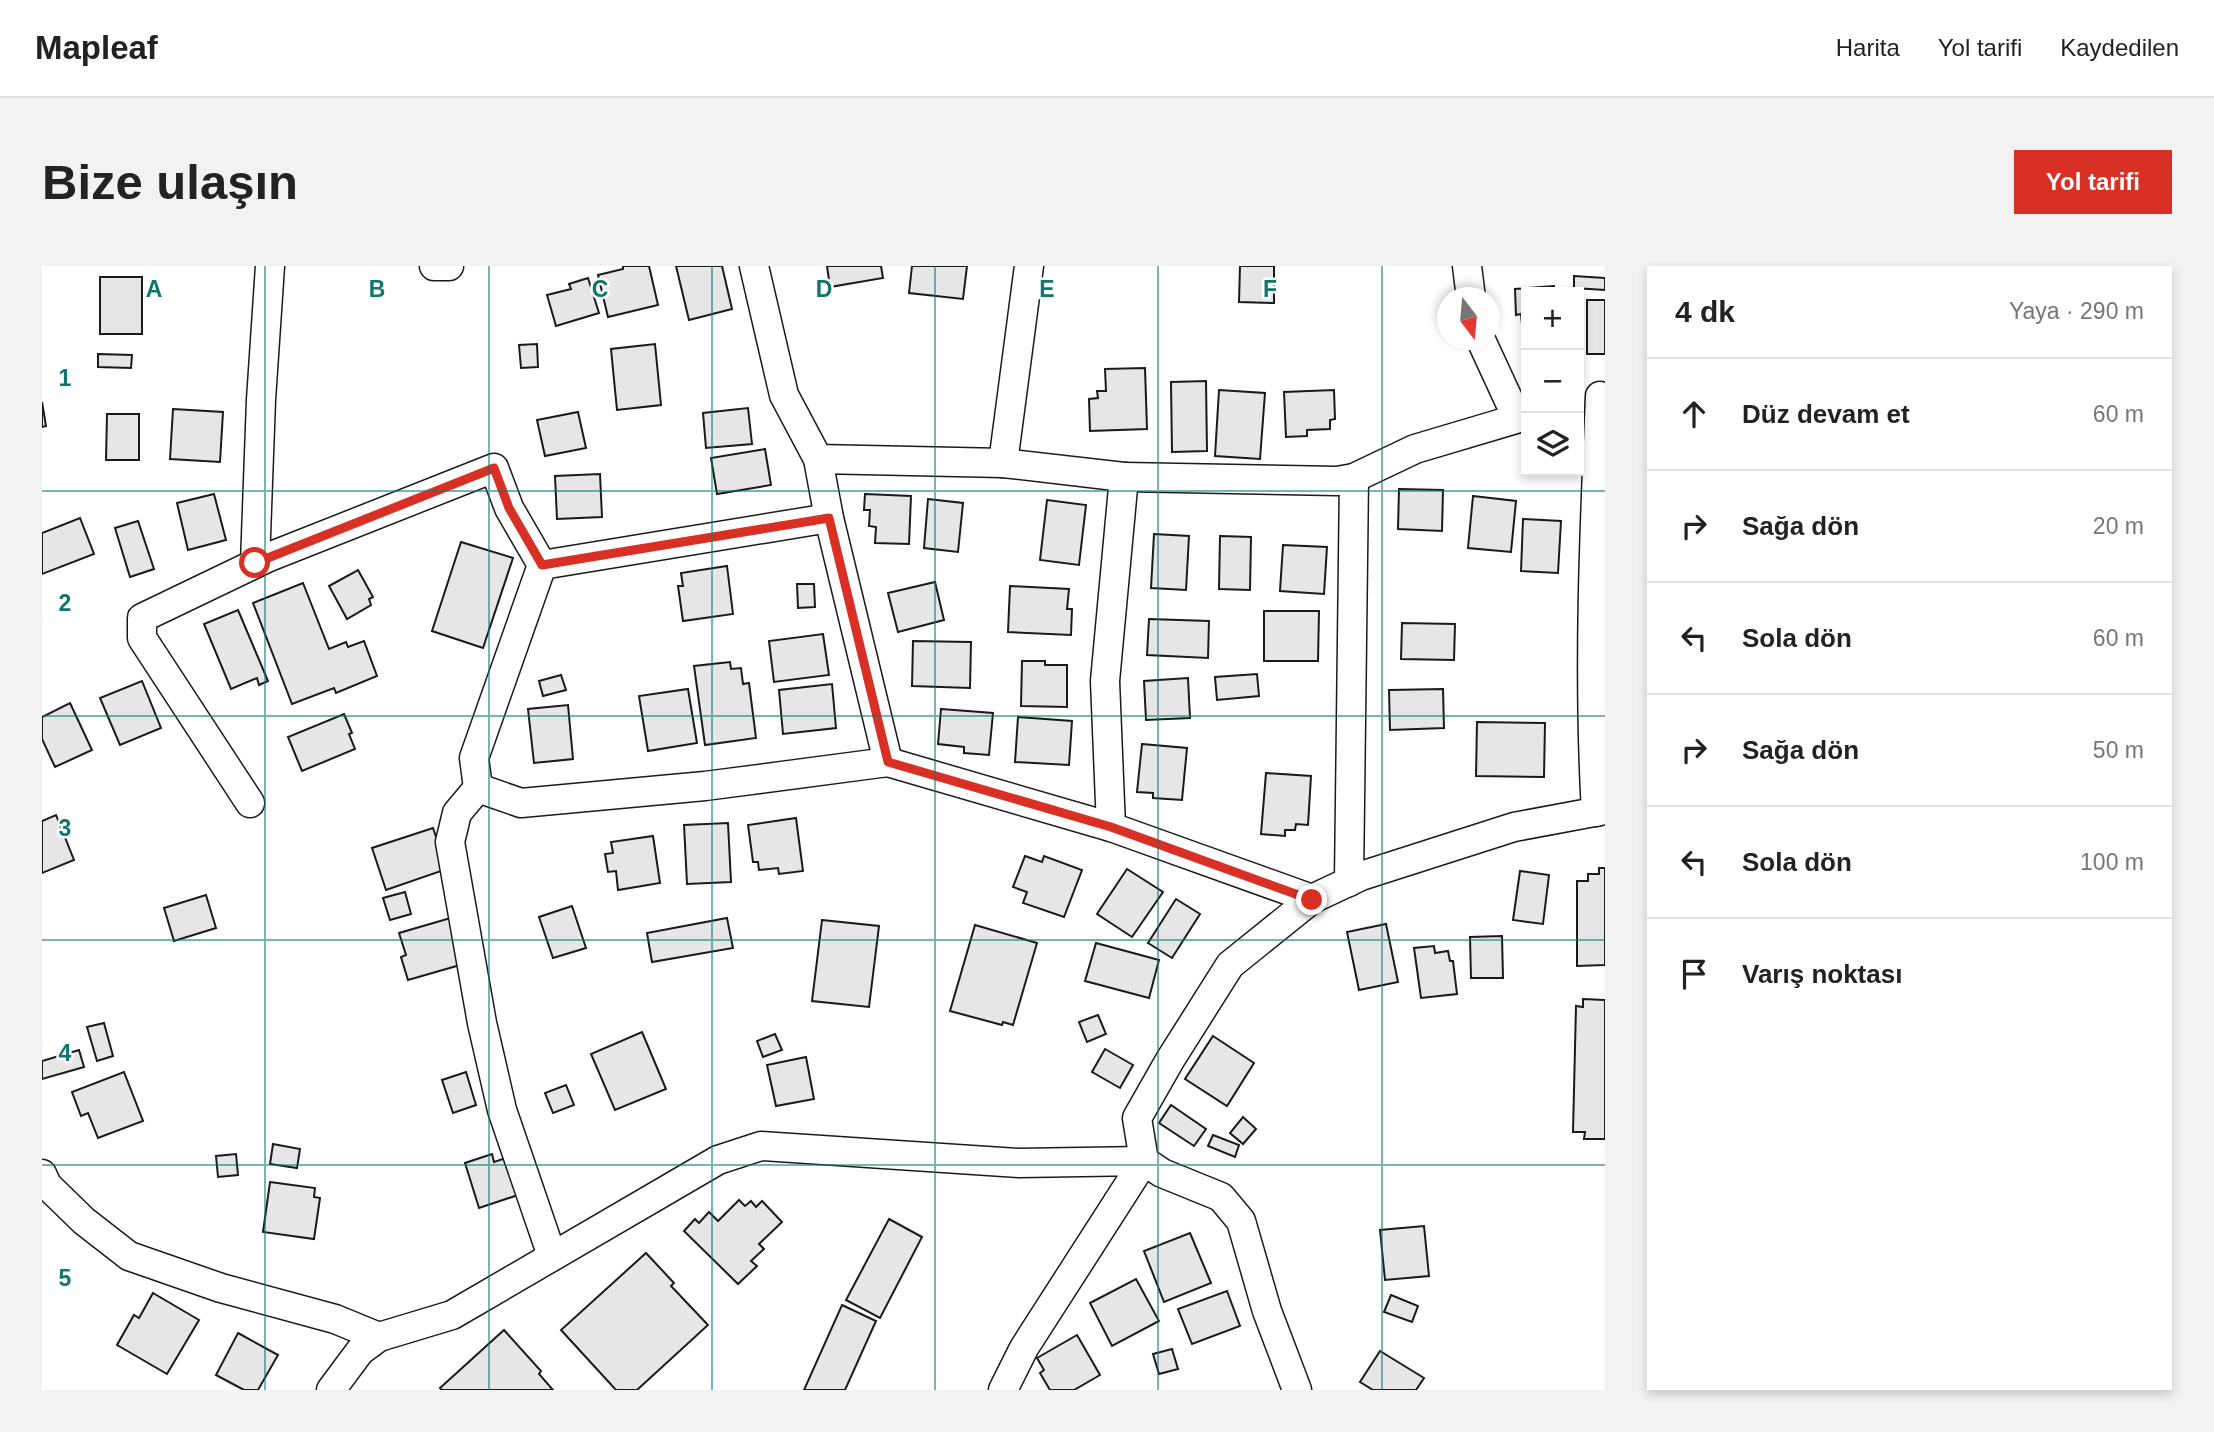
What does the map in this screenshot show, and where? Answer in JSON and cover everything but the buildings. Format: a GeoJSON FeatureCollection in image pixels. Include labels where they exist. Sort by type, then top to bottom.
{"type":"FeatureCollection","features":[{"type":"Feature","properties":{"kind":"street"},"geometry":{"type":"LineString","coordinates":[[255,563],[261,400],[270,266]]}},
{"type":"Feature","properties":{"kind":"street"},"geometry":{"type":"LineString","coordinates":[[434,266],[449,266]]}},
{"type":"Feature","properties":{"kind":"street"},"geometry":{"type":"LineString","coordinates":[[754,266],[784,395],[818,459],[829,518],[888,762]]}},
{"type":"Feature","properties":{"kind":"street"},"geometry":{"type":"LineString","coordinates":[[1003,463],[1028,266]]}},
{"type":"Feature","properties":{"kind":"street"},"geometry":{"type":"LineString","coordinates":[[1467,266],[1470,287]]}},
{"type":"Feature","properties":{"kind":"street"},"geometry":{"type":"LineString","coordinates":[[818,459],[1003,463],[1124,477],[1337,481],[1354,478],[1415,449],[1521,417],[1486,350]]}},
{"type":"Feature","properties":{"kind":"street"},"geometry":{"type":"LineString","coordinates":[[1003,1390],[1024,1348],[1144,1161],[1137,1118],[1170,1059],[1230,965],[1312,900],[1349,882],[1514,827],[1600,811],[1591,728],[1595,398]]}},
{"type":"Feature","properties":{"kind":"street"},"geometry":{"type":"LineString","coordinates":[[250,803],[142,638],[142,618],[255,563],[494,468],[509,508],[542,565],[474,758],[478,788],[457,813],[450,842],[482,1023],[502,1110],[552,1256]]}},
{"type":"Feature","properties":{"kind":"street"},"geometry":{"type":"LineString","coordinates":[[1111,827],[1105,681],[1124,477]]}},
{"type":"Feature","properties":{"kind":"street"},"geometry":{"type":"LineString","coordinates":[[1349,882],[1354,478]]}},
{"type":"Feature","properties":{"kind":"street"},"geometry":{"type":"LineString","coordinates":[[542,565],[829,518]]}},
{"type":"Feature","properties":{"kind":"street"},"geometry":{"type":"LineString","coordinates":[[478,788],[520,803],[705,786],[888,762],[1111,827],[1312,900]]}},
{"type":"Feature","properties":{"kind":"street"},"geometry":{"type":"LineString","coordinates":[[331,1390],[360,1351],[379,1337],[452,1315],[718,1160],[761,1146],[1019,1163],[1144,1161],[1162,1173],[1221,1197],[1241,1221],[1286,1382]]}},
{"type":"Feature","properties":{"kind":"street"},"geometry":{"type":"LineString","coordinates":[[42,1174],[47,1185],[84,1221],[129,1256],[221,1288],[335,1319],[379,1337]]}},
{"type":"Feature","properties":{"kind":"route"},"geometry":{"type":"LineString","coordinates":[[255,563],[494,468],[509,508],[542,565],[829,518],[888,762],[1111,827],[1312,900]]}}]}
